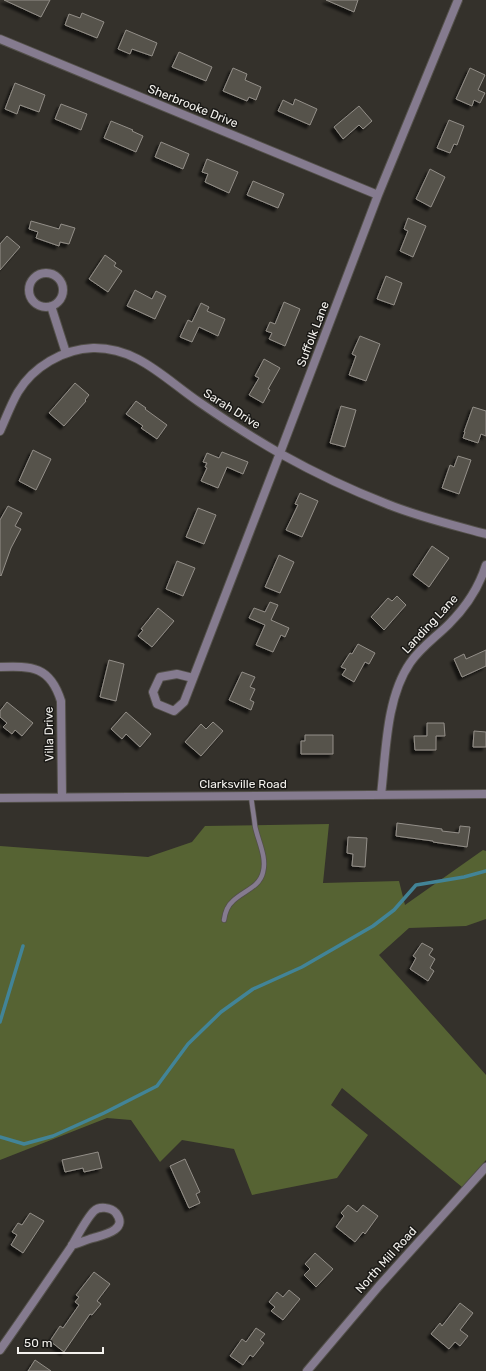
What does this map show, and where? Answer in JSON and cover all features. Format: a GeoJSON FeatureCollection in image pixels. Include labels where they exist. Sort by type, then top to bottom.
{"type":"FeatureCollection","features":[{"type":"Feature","properties":{"kind":"street","name":"Suffolk Lane"},"geometry":{"type":"LineString","coordinates":[[193,678],[177,674],[160,677],[153,692],[157,704],[174,711],[184,702],[378,195],[458,0]]}},
{"type":"Feature","properties":{"kind":"street","name":"Sherbrooke Drive"},"geometry":{"type":"LineString","coordinates":[[0,39],[378,195]]}},
{"type":"Feature","properties":{"kind":"street"},"geometry":{"type":"LineString","coordinates":[[42,273],[54,274],[62,283],[63,294],[56,304],[51,306],[46,307],[37,305],[29,294],[32,279],[42,273]]}},
{"type":"Feature","properties":{"kind":"street"},"geometry":{"type":"LineString","coordinates":[[51,306],[66,353]]}},
{"type":"Feature","properties":{"kind":"street","name":"Sarah Drive"},"geometry":{"type":"LineString","coordinates":[[0,431],[18,392],[28,378],[46,363],[66,353],[93,348],[124,352],[140,359],[209,409],[280,453],[348,488],[388,505],[430,519],[486,534]]}},
{"type":"Feature","properties":{"kind":"street","name":"Landing Lane"},"geometry":{"type":"LineString","coordinates":[[381,795],[391,711],[401,678],[422,648],[462,609],[474,592],[486,566]]}},
{"type":"Feature","properties":{"kind":"street","name":"Villa Drive"},"geometry":{"type":"LineString","coordinates":[[0,667],[25,666],[34,668],[52,681],[58,691],[61,701],[62,797]]}},
{"type":"Feature","properties":{"kind":"street","name":"Clarksville Road"},"geometry":{"type":"LineString","coordinates":[[0,798],[486,794]]}},
{"type":"Feature","properties":{"kind":"street","name":"North Mill Road"},"geometry":{"type":"LineString","coordinates":[[307,1371],[379,1286],[486,1167]]}},
{"type":"Feature","properties":{"kind":"street"},"geometry":{"type":"LineString","coordinates":[[0,1350],[72,1245],[94,1210],[102,1208],[110,1209],[115,1213],[118,1219],[118,1225],[114,1231],[106,1235],[72,1245]]}},
{"type":"Feature","properties":{"kind":"lane"},"geometry":{"type":"LineString","coordinates":[[224,920],[226,910],[233,901],[248,891],[263,874],[263,855],[256,827],[251,796]]}},
{"type":"Feature","properties":{"kind":"green space"},"geometry":{"type":"Polygon","coordinates":[[[329,824],[323,883],[399,881],[405,905],[483,850],[486,851],[486,919],[466,926],[409,928],[379,955],[486,1075],[486,1160],[462,1187],[342,1088],[331,1105],[368,1135],[337,1178],[252,1195],[234,1149],[182,1140],[160,1162],[131,1120],[107,1118],[0,1160],[0,846],[148,857],[192,842],[205,826],[329,824]]]}},
{"type":"Feature","properties":{"kind":"building"},"geometry":{"type":"Polygon","coordinates":[[[4,0],[50,0],[41,17],[4,0]]]}},
{"type":"Feature","properties":{"kind":"building"},"geometry":{"type":"Polygon","coordinates":[[[326,0],[358,0],[354,12],[326,0]]]}},
{"type":"Feature","properties":{"kind":"building"},"geometry":{"type":"Polygon","coordinates":[[[82,13],[104,22],[97,38],[65,25],[69,14],[80,18],[82,13]]]}},
{"type":"Feature","properties":{"kind":"building"},"geometry":{"type":"Polygon","coordinates":[[[126,30],[157,43],[152,56],[132,49],[130,54],[118,49],[126,30]]]}},
{"type":"Feature","properties":{"kind":"building"},"geometry":{"type":"Polygon","coordinates":[[[179,52],[212,67],[206,81],[172,67],[179,52]]]}},
{"type":"Feature","properties":{"kind":"building"},"geometry":{"type":"Polygon","coordinates":[[[233,68],[247,74],[245,80],[261,87],[256,100],[249,97],[247,101],[223,91],[233,68]]]}},
{"type":"Feature","properties":{"kind":"building"},"geometry":{"type":"Polygon","coordinates":[[[470,68],[485,75],[478,90],[485,93],[480,103],[474,100],[472,106],[456,99],[470,68]]]}},
{"type":"Feature","properties":{"kind":"building"},"geometry":{"type":"Polygon","coordinates":[[[15,83],[45,95],[39,112],[20,105],[17,114],[5,109],[15,83]]]}},
{"type":"Feature","properties":{"kind":"building"},"geometry":{"type":"Polygon","coordinates":[[[295,99],[317,109],[310,125],[278,111],[283,100],[293,105],[295,99]]]}},
{"type":"Feature","properties":{"kind":"building"},"geometry":{"type":"Polygon","coordinates":[[[61,104],[87,114],[81,130],[55,119],[61,104]]]}},
{"type":"Feature","properties":{"kind":"building"},"geometry":{"type":"Polygon","coordinates":[[[359,106],[372,121],[363,129],[359,125],[343,139],[334,127],[359,106]]]}},
{"type":"Feature","properties":{"kind":"building"},"geometry":{"type":"Polygon","coordinates":[[[449,120],[464,126],[457,145],[454,144],[450,153],[437,148],[449,120]]]}},
{"type":"Feature","properties":{"kind":"building"},"geometry":{"type":"Polygon","coordinates":[[[111,121],[143,136],[136,152],[104,138],[111,121]]]}},
{"type":"Feature","properties":{"kind":"building"},"geometry":{"type":"Polygon","coordinates":[[[161,142],[189,154],[183,169],[155,157],[161,142]]]}},
{"type":"Feature","properties":{"kind":"building"},"geometry":{"type":"Polygon","coordinates":[[[207,159],[238,172],[229,193],[205,182],[208,174],[202,172],[207,159]]]}},
{"type":"Feature","properties":{"kind":"building"},"geometry":{"type":"Polygon","coordinates":[[[430,169],[445,177],[431,207],[416,199],[430,169]]]}},
{"type":"Feature","properties":{"kind":"building"},"geometry":{"type":"Polygon","coordinates":[[[253,181],[284,194],[278,208],[247,195],[253,181]]]}},
{"type":"Feature","properties":{"kind":"building"},"geometry":{"type":"Polygon","coordinates":[[[408,218],[426,226],[413,257],[400,251],[408,231],[404,229],[408,218]]]}},
{"type":"Feature","properties":{"kind":"building"},"geometry":{"type":"Polygon","coordinates":[[[31,221],[59,229],[61,224],[75,228],[69,244],[60,242],[59,246],[36,238],[38,232],[29,229],[31,221]]]}},
{"type":"Feature","properties":{"kind":"building"},"geometry":{"type":"Polygon","coordinates":[[[7,236],[20,247],[0,270],[0,244],[7,236]]]}},
{"type":"Feature","properties":{"kind":"building"},"geometry":{"type":"Polygon","coordinates":[[[105,255],[116,263],[114,266],[122,271],[108,292],[89,279],[105,255]]]}},
{"type":"Feature","properties":{"kind":"building"},"geometry":{"type":"Polygon","coordinates":[[[386,276],[402,283],[394,305],[377,299],[386,276]]]}},
{"type":"Feature","properties":{"kind":"building"},"geometry":{"type":"Polygon","coordinates":[[[135,290],[152,299],[156,291],[166,296],[155,319],[127,306],[135,290]]]}},
{"type":"Feature","properties":{"kind":"building"},"geometry":{"type":"Polygon","coordinates":[[[284,302],[300,309],[285,346],[269,339],[272,333],[266,331],[270,322],[275,324],[284,302]]]}},
{"type":"Feature","properties":{"kind":"building"},"geometry":{"type":"Polygon","coordinates":[[[201,303],[209,307],[207,311],[225,319],[218,336],[199,327],[192,342],[180,337],[188,320],[192,322],[201,303]]]}},
{"type":"Feature","properties":{"kind":"building"},"geometry":{"type":"Polygon","coordinates":[[[360,336],[380,344],[366,381],[349,375],[356,356],[352,354],[360,336]]]}},
{"type":"Feature","properties":{"kind":"building"},"geometry":{"type":"Polygon","coordinates":[[[264,359],[280,368],[268,389],[270,390],[263,403],[249,395],[259,378],[255,376],[264,359]]]}},
{"type":"Feature","properties":{"kind":"building"},"geometry":{"type":"Polygon","coordinates":[[[75,383],[89,395],[85,400],[86,401],[64,426],[49,413],[75,383]]]}},
{"type":"Feature","properties":{"kind":"building"},"geometry":{"type":"Polygon","coordinates":[[[136,401],[167,425],[157,439],[141,428],[143,426],[126,414],[136,401]]]}},
{"type":"Feature","properties":{"kind":"building"},"geometry":{"type":"Polygon","coordinates":[[[341,406],[356,410],[345,447],[330,443],[341,406]]]}},
{"type":"Feature","properties":{"kind":"building"},"geometry":{"type":"Polygon","coordinates":[[[473,407],[486,411],[486,436],[481,434],[478,443],[463,438],[473,407]]]}},
{"type":"Feature","properties":{"kind":"building"},"geometry":{"type":"Polygon","coordinates":[[[33,450],[51,459],[36,490],[19,481],[33,450]]]}},
{"type":"Feature","properties":{"kind":"building"},"geometry":{"type":"Polygon","coordinates":[[[222,452],[248,462],[243,474],[227,467],[218,488],[201,481],[207,468],[205,467],[207,463],[203,462],[207,453],[219,458],[222,452]]]}},
{"type":"Feature","properties":{"kind":"building"},"geometry":{"type":"Polygon","coordinates":[[[458,456],[471,460],[459,494],[442,488],[450,465],[454,467],[458,456]]]}},
{"type":"Feature","properties":{"kind":"building"},"geometry":{"type":"Polygon","coordinates":[[[300,493],[318,501],[302,537],[286,530],[298,505],[295,504],[300,493]]]}},
{"type":"Feature","properties":{"kind":"building"},"geometry":{"type":"Polygon","coordinates":[[[8,506],[22,513],[15,526],[21,529],[11,548],[1,576],[0,520],[8,506]]]}},
{"type":"Feature","properties":{"kind":"building"},"geometry":{"type":"Polygon","coordinates":[[[198,508],[216,515],[204,544],[186,537],[198,508]]]}},
{"type":"Feature","properties":{"kind":"building"},"geometry":{"type":"Polygon","coordinates":[[[432,546],[449,558],[429,587],[413,575],[432,546]]]}},
{"type":"Feature","properties":{"kind":"building"},"geometry":{"type":"Polygon","coordinates":[[[279,555],[294,562],[280,593],[265,587],[279,555]]]}},
{"type":"Feature","properties":{"kind":"building"},"geometry":{"type":"Polygon","coordinates":[[[177,561],[195,568],[183,596],[166,589],[177,561]]]}},
{"type":"Feature","properties":{"kind":"building"},"geometry":{"type":"Polygon","coordinates":[[[397,596],[406,605],[384,630],[371,617],[388,598],[392,601],[397,596]]]}},
{"type":"Feature","properties":{"kind":"building"},"geometry":{"type":"Polygon","coordinates":[[[270,602],[278,605],[271,620],[289,628],[285,637],[281,635],[273,652],[256,645],[265,625],[249,618],[254,608],[265,612],[270,602]]]}},
{"type":"Feature","properties":{"kind":"building"},"geometry":{"type":"Polygon","coordinates":[[[158,608],[174,621],[152,647],[138,636],[143,630],[141,629],[158,608]]]}},
{"type":"Feature","properties":{"kind":"building"},"geometry":{"type":"Polygon","coordinates":[[[358,644],[375,653],[369,664],[365,662],[354,682],[342,675],[346,669],[341,667],[358,644]]]}},
{"type":"Feature","properties":{"kind":"building"},"geometry":{"type":"Polygon","coordinates":[[[486,650],[486,666],[462,677],[454,659],[464,654],[466,659],[486,650]]]}},
{"type":"Feature","properties":{"kind":"building"},"geometry":{"type":"Polygon","coordinates":[[[109,660],[124,664],[116,701],[100,697],[109,660]]]}},
{"type":"Feature","properties":{"kind":"building"},"geometry":{"type":"Polygon","coordinates":[[[242,672],[255,677],[250,687],[255,689],[250,700],[254,702],[251,710],[229,700],[242,672]]]}},
{"type":"Feature","properties":{"kind":"building"},"geometry":{"type":"Polygon","coordinates":[[[7,702],[33,723],[22,736],[15,730],[12,734],[3,727],[7,723],[0,717],[0,711],[7,702]]]}},
{"type":"Feature","properties":{"kind":"building"},"geometry":{"type":"Polygon","coordinates":[[[126,712],[151,734],[140,747],[126,734],[122,739],[111,729],[126,712]]]}},
{"type":"Feature","properties":{"kind":"building"},"geometry":{"type":"Polygon","coordinates":[[[213,722],[223,731],[201,756],[185,742],[201,724],[206,729],[213,722]]]}},
{"type":"Feature","properties":{"kind":"building"},"geometry":{"type":"Polygon","coordinates":[[[427,723],[444,723],[445,736],[436,736],[436,750],[415,750],[414,736],[427,736],[427,723]]]}},
{"type":"Feature","properties":{"kind":"building"},"geometry":{"type":"Polygon","coordinates":[[[474,731],[486,732],[486,747],[473,747],[474,731]]]}},
{"type":"Feature","properties":{"kind":"building"},"geometry":{"type":"Polygon","coordinates":[[[305,735],[333,735],[333,754],[301,754],[301,741],[305,741],[305,735]]]}},
{"type":"Feature","properties":{"kind":"building"},"geometry":{"type":"Polygon","coordinates":[[[397,823],[442,829],[442,831],[459,833],[460,826],[470,827],[467,847],[396,836],[397,823]]]}},
{"type":"Feature","properties":{"kind":"building"},"geometry":{"type":"Polygon","coordinates":[[[348,837],[367,838],[365,867],[352,866],[353,854],[347,853],[348,837]]]}},
{"type":"Feature","properties":{"kind":"building"},"geometry":{"type":"Polygon","coordinates":[[[422,943],[433,949],[429,955],[435,959],[430,968],[434,971],[428,981],[410,969],[416,958],[413,956],[422,943]]]}},
{"type":"Feature","properties":{"kind":"building"},"geometry":{"type":"Polygon","coordinates":[[[98,1152],[102,1168],[84,1172],[83,1168],[65,1172],[62,1160],[98,1152]]]}},
{"type":"Feature","properties":{"kind":"building"},"geometry":{"type":"Polygon","coordinates":[[[185,1159],[200,1192],[196,1194],[200,1203],[189,1208],[170,1166],[185,1159]]]}},
{"type":"Feature","properties":{"kind":"building"},"geometry":{"type":"Polygon","coordinates":[[[348,1205],[357,1212],[363,1205],[378,1216],[365,1234],[363,1232],[355,1242],[336,1227],[344,1216],[341,1213],[348,1205]]]}},
{"type":"Feature","properties":{"kind":"building"},"geometry":{"type":"Polygon","coordinates":[[[30,1213],[44,1221],[23,1253],[11,1245],[17,1235],[12,1232],[18,1223],[22,1225],[30,1213]]]}},
{"type":"Feature","properties":{"kind":"building"},"geometry":{"type":"Polygon","coordinates":[[[315,1253],[333,1269],[316,1287],[304,1275],[310,1269],[305,1264],[315,1253]]]}},
{"type":"Feature","properties":{"kind":"building"},"geometry":{"type":"Polygon","coordinates":[[[94,1272],[110,1284],[97,1301],[101,1304],[92,1315],[90,1314],[64,1352],[50,1341],[60,1326],[63,1328],[79,1305],[75,1302],[79,1297],[76,1295],[94,1272]]]}},
{"type":"Feature","properties":{"kind":"building"},"geometry":{"type":"Polygon","coordinates":[[[289,1290],[300,1299],[283,1320],[271,1311],[275,1307],[269,1302],[277,1292],[283,1297],[289,1290]]]}},
{"type":"Feature","properties":{"kind":"building"},"geometry":{"type":"Polygon","coordinates":[[[460,1303],[473,1313],[460,1330],[468,1336],[460,1346],[455,1342],[449,1349],[431,1334],[440,1323],[442,1326],[460,1303]]]}},
{"type":"Feature","properties":{"kind":"building"},"geometry":{"type":"Polygon","coordinates":[[[256,1328],[265,1334],[260,1340],[264,1343],[253,1357],[250,1355],[243,1365],[230,1356],[242,1339],[246,1342],[256,1328]]]}},
{"type":"Feature","properties":{"kind":"building"},"geometry":{"type":"Polygon","coordinates":[[[35,1360],[51,1371],[28,1371],[35,1360]]]}},
{"type":"Feature","properties":{"kind":"waterway"},"geometry":{"type":"LineString","coordinates":[[0,1137],[24,1144],[53,1136],[104,1113],[157,1086],[188,1044],[221,1012],[253,989],[302,967],[373,926],[394,910],[416,885],[464,877],[486,871]]}},
{"type":"Feature","properties":{"kind":"waterway"},"geometry":{"type":"LineString","coordinates":[[0,1022],[23,946]]}}]}
